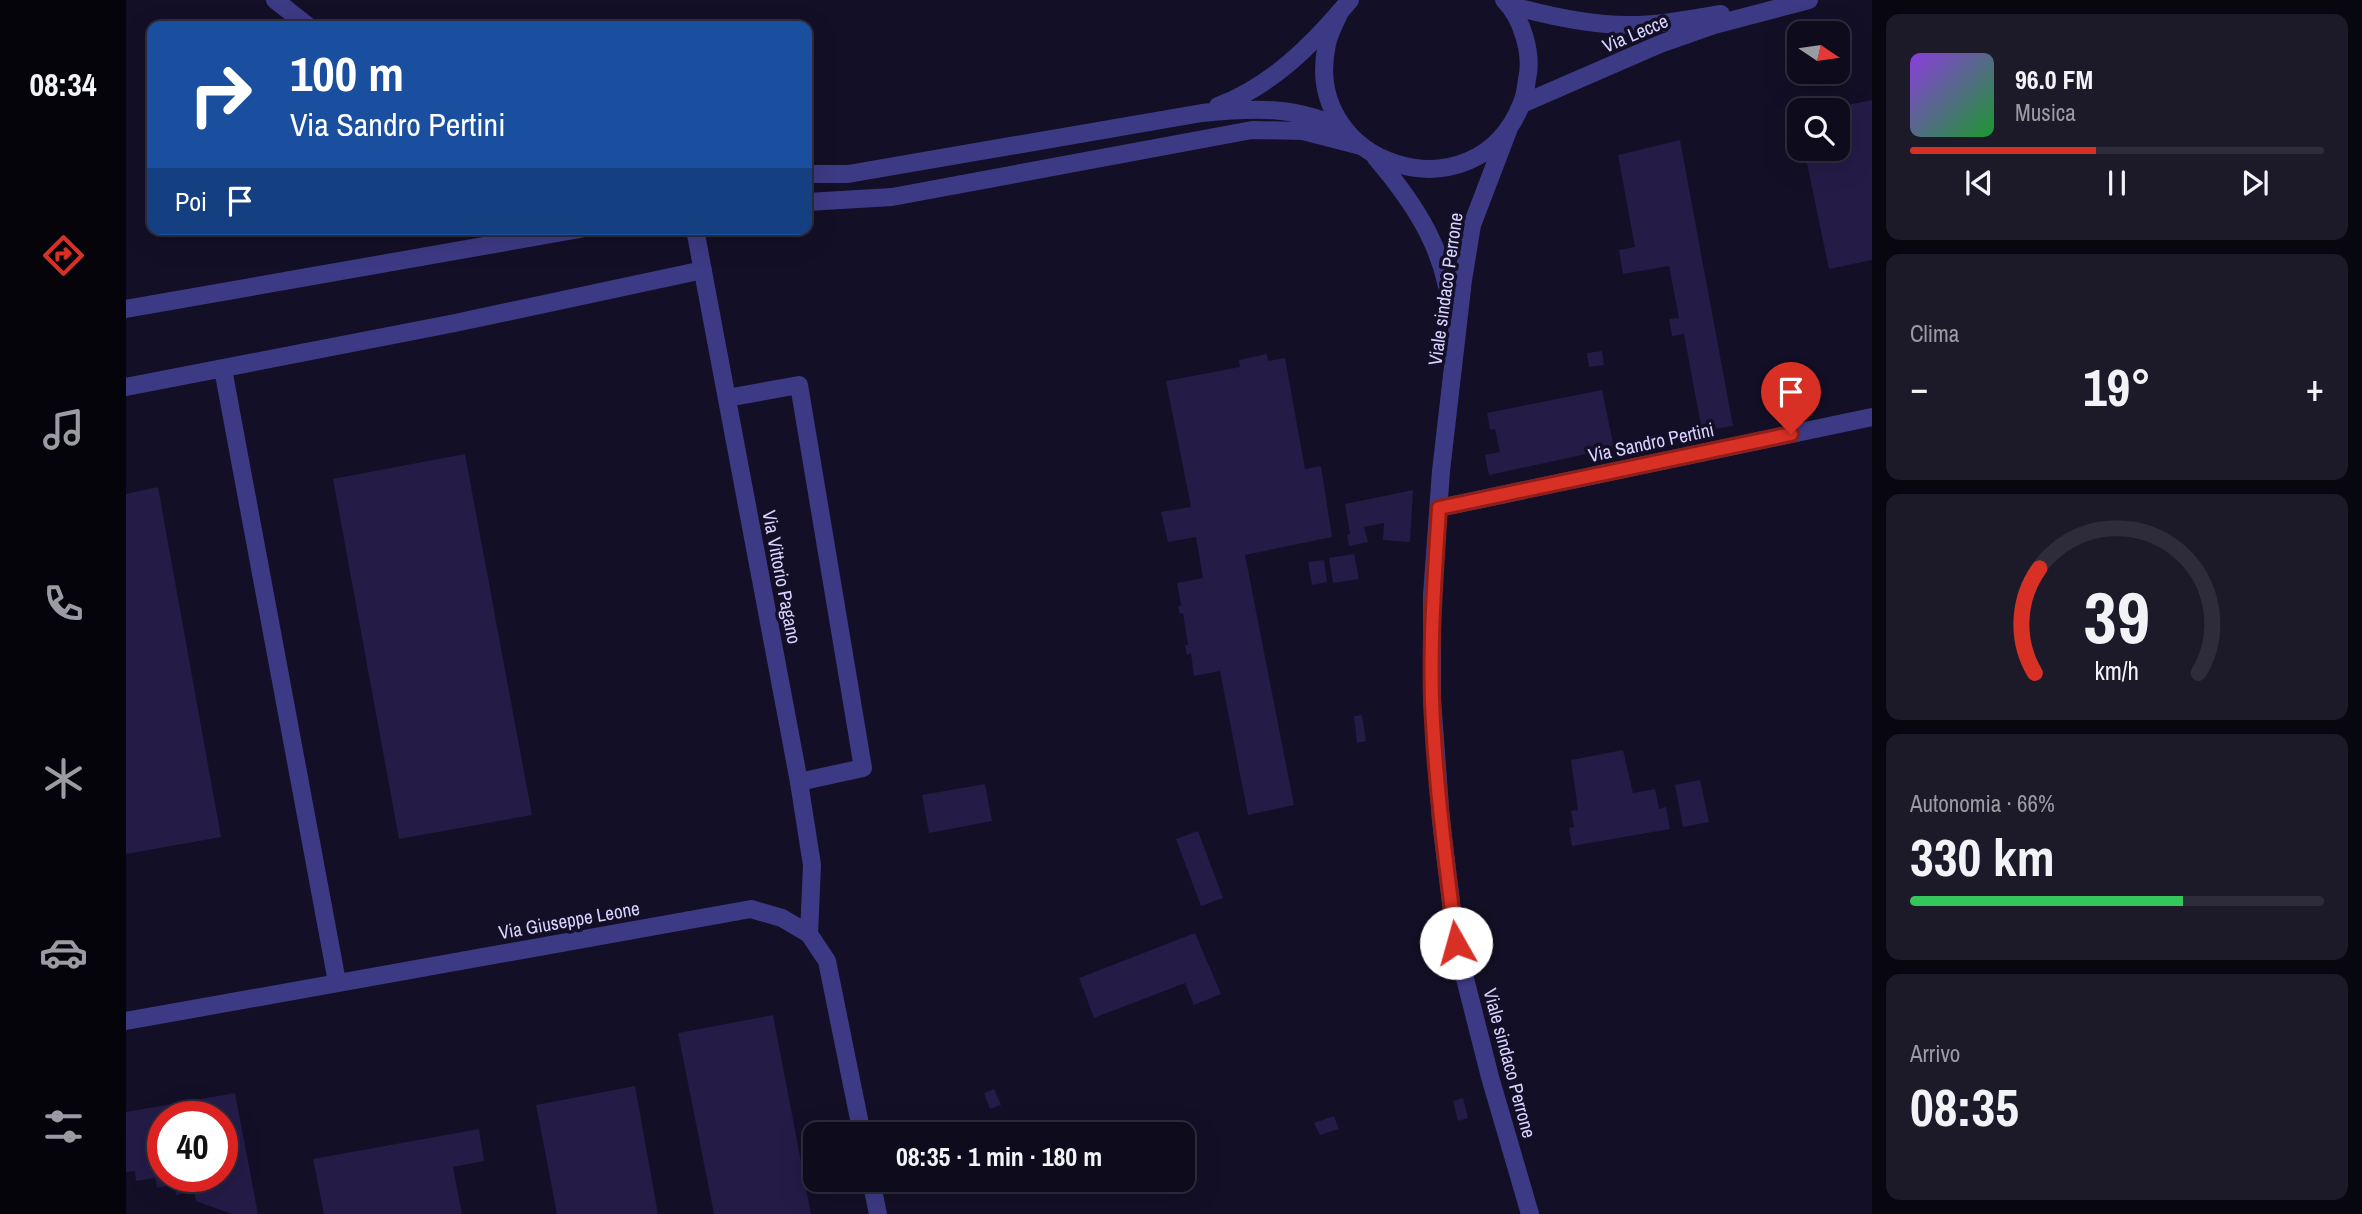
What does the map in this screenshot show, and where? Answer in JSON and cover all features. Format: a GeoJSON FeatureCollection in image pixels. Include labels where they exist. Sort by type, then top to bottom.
{"type":"FeatureCollection","features":[{"type":"Feature","properties":{"kind":"street"},"geometry":{"type":"LineString","coordinates":[[275,0],[302,21]]}},
{"type":"Feature","properties":{"kind":"street","name":"Via Lecce"},"geometry":{"type":"LineString","coordinates":[[1506,3],[1550,16],[1591,23],[1628,25],[1665,23],[1807,0]]}},
{"type":"Feature","properties":{"kind":"street","name":"Via Lecce"},"geometry":{"type":"LineString","coordinates":[[1522,104],[1660,44],[1714,25],[1807,0]]}},
{"type":"Feature","properties":{"kind":"street"},"geometry":{"type":"LineString","coordinates":[[812,202],[892,197],[1252,130],[1303,131],[1368,151],[1402,167],[1432,170],[1461,164],[1488,149],[1509,128],[1522,104],[1529,71],[1525,36],[1506,3]]}},
{"type":"Feature","properties":{"kind":"street"},"geometry":{"type":"LineString","coordinates":[[1202,113],[1235,100],[1307,49],[1344,5]]}},
{"type":"Feature","properties":{"kind":"street"},"geometry":{"type":"LineString","coordinates":[[1344,5],[1327,43],[1324,74],[1331,105],[1347,132]]}},
{"type":"Feature","properties":{"kind":"street"},"geometry":{"type":"LineString","coordinates":[[812,174],[848,174],[1202,113],[1245,109],[1280,109],[1309,115],[1347,132]]}},
{"type":"Feature","properties":{"kind":"street","name":"Viale sindaco Perrone"},"geometry":{"type":"LineString","coordinates":[[1509,128],[1472,225],[1439,508],[1432,596],[1432,699],[1441,821],[1456,943],[1490,1077],[1530,1214]]}},
{"type":"Feature","properties":{"kind":"street","name":"Viale sindaco Perrone"},"geometry":{"type":"LineString","coordinates":[[1347,132],[1401,188],[1427,228],[1441,260],[1450,300],[1453,379]]}},
{"type":"Feature","properties":{"kind":"street"},"geometry":{"type":"LineString","coordinates":[[126,309],[546,235]]}},
{"type":"Feature","properties":{"kind":"street","name":"Via Vittorio Pagano"},"geometry":{"type":"LineString","coordinates":[[696,235],[799,782],[812,865],[809,934]]}},
{"type":"Feature","properties":{"kind":"street"},"geometry":{"type":"LineString","coordinates":[[126,387],[703,270]]}},
{"type":"Feature","properties":{"kind":"street"},"geometry":{"type":"LineString","coordinates":[[223,369],[337,982]]}},
{"type":"Feature","properties":{"kind":"street"},"geometry":{"type":"LineString","coordinates":[[727,398],[799,385],[863,768],[799,782]]}},
{"type":"Feature","properties":{"kind":"street","name":"Via Sandro Pertini"},"geometry":{"type":"LineString","coordinates":[[1439,508],[1872,417]]}},
{"type":"Feature","properties":{"kind":"street","name":"Via Giuseppe Leone"},"geometry":{"type":"LineString","coordinates":[[126,1021],[751,909],[782,918],[809,934],[827,961],[860,1122]]}},
{"type":"Feature","properties":{"kind":"street"},"geometry":{"type":"LineString","coordinates":[[873,1192],[878,1214]]}},
{"type":"Feature","properties":{"kind":"building"},"geometry":{"type":"Polygon","coordinates":[[[1872,100],[1872,260],[1829,269],[1806,161],[1850,161],[1850,104],[1872,100]]]}},
{"type":"Feature","properties":{"kind":"building"},"geometry":{"type":"Polygon","coordinates":[[[1680,140],[1733,426],[1702,431],[1684,334],[1672,336],[1669,319],[1679,318],[1669,266],[1623,274],[1619,250],[1635,247],[1618,155],[1680,140]]]}},
{"type":"Feature","properties":{"kind":"building"},"geometry":{"type":"Polygon","coordinates":[[[1602,351],[1604,365],[1589,367],[1587,353],[1602,351]]]}},
{"type":"Feature","properties":{"kind":"building"},"geometry":{"type":"Polygon","coordinates":[[[1267,354],[1268,361],[1285,358],[1305,469],[1321,466],[1332,537],[1245,555],[1294,805],[1248,815],[1220,671],[1194,676],[1191,653],[1187,655],[1185,645],[1188,645],[1183,613],[1180,614],[1178,607],[1181,605],[1177,583],[1203,578],[1196,537],[1168,542],[1161,512],[1191,507],[1166,381],[1240,367],[1239,360],[1267,354]]]}},
{"type":"Feature","properties":{"kind":"building"},"geometry":{"type":"Polygon","coordinates":[[[1602,390],[1614,448],[1489,475],[1485,455],[1500,452],[1495,429],[1490,430],[1487,413],[1602,390]]]}},
{"type":"Feature","properties":{"kind":"building"},"geometry":{"type":"Polygon","coordinates":[[[465,454],[532,815],[399,839],[333,479],[465,454]]]}},
{"type":"Feature","properties":{"kind":"building"},"geometry":{"type":"Polygon","coordinates":[[[158,487],[221,837],[126,854],[126,494],[158,487]]]}},
{"type":"Feature","properties":{"kind":"building"},"geometry":{"type":"Polygon","coordinates":[[[1413,490],[1410,542],[1383,540],[1384,523],[1364,527],[1368,542],[1349,546],[1347,535],[1350,534],[1345,504],[1413,490]]]}},
{"type":"Feature","properties":{"kind":"building"},"geometry":{"type":"Polygon","coordinates":[[[1354,554],[1359,579],[1333,583],[1329,558],[1354,554]]]}},
{"type":"Feature","properties":{"kind":"building"},"geometry":{"type":"Polygon","coordinates":[[[1324,560],[1327,582],[1312,585],[1308,562],[1324,560]]]}},
{"type":"Feature","properties":{"kind":"building"},"geometry":{"type":"Polygon","coordinates":[[[1362,715],[1366,741],[1357,743],[1354,716],[1362,715]]]}},
{"type":"Feature","properties":{"kind":"building"},"geometry":{"type":"Polygon","coordinates":[[[1623,750],[1633,793],[1655,789],[1659,809],[1666,807],[1670,829],[1572,846],[1569,828],[1574,827],[1571,811],[1578,810],[1571,760],[1623,750]]]}},
{"type":"Feature","properties":{"kind":"building"},"geometry":{"type":"Polygon","coordinates":[[[1700,780],[1709,822],[1683,827],[1675,785],[1700,780]]]}},
{"type":"Feature","properties":{"kind":"building"},"geometry":{"type":"Polygon","coordinates":[[[985,784],[992,821],[929,833],[922,795],[985,784]]]}},
{"type":"Feature","properties":{"kind":"building"},"geometry":{"type":"Polygon","coordinates":[[[1198,831],[1223,898],[1201,906],[1176,839],[1198,831]]]}},
{"type":"Feature","properties":{"kind":"building"},"geometry":{"type":"Polygon","coordinates":[[[1195,933],[1221,994],[1194,1005],[1185,983],[1094,1018],[1079,978],[1195,933]]]}},
{"type":"Feature","properties":{"kind":"building"},"geometry":{"type":"Polygon","coordinates":[[[773,1015],[803,1172],[803,1192],[807,1192],[811,1214],[714,1214],[678,1033],[773,1015]]]}},
{"type":"Feature","properties":{"kind":"building"},"geometry":{"type":"Polygon","coordinates":[[[635,1086],[658,1214],[557,1214],[536,1105],[635,1086]]]}},
{"type":"Feature","properties":{"kind":"building"},"geometry":{"type":"Polygon","coordinates":[[[994,1089],[1001,1105],[990,1109],[984,1093],[994,1089]]]}},
{"type":"Feature","properties":{"kind":"building"},"geometry":{"type":"Polygon","coordinates":[[[235,1093],[237,1101],[189,1101],[235,1093]]]}},
{"type":"Feature","properties":{"kind":"building"},"geometry":{"type":"Polygon","coordinates":[[[1463,1098],[1468,1118],[1458,1121],[1453,1101],[1463,1098]]]}},
{"type":"Feature","properties":{"kind":"building"},"geometry":{"type":"Polygon","coordinates":[[[147,1108],[147,1179],[136,1181],[135,1171],[126,1172],[126,1112],[147,1108]]]}},
{"type":"Feature","properties":{"kind":"building"},"geometry":{"type":"Polygon","coordinates":[[[238,1109],[258,1214],[232,1214],[196,1201],[194,1192],[238,1192],[238,1109]]]}},
{"type":"Feature","properties":{"kind":"building"},"geometry":{"type":"Polygon","coordinates":[[[1334,1116],[1339,1129],[1320,1135],[1314,1123],[1334,1116]]]}},
{"type":"Feature","properties":{"kind":"building"},"geometry":{"type":"Polygon","coordinates":[[[479,1129],[484,1161],[453,1167],[462,1214],[324,1214],[313,1159],[479,1129]]]}},
{"type":"Feature","properties":{"kind":"route"},"geometry":{"type":"LineString","coordinates":[[1456,943],[1441,821],[1432,699],[1432,596],[1439,508],[1791,434]]}}]}
